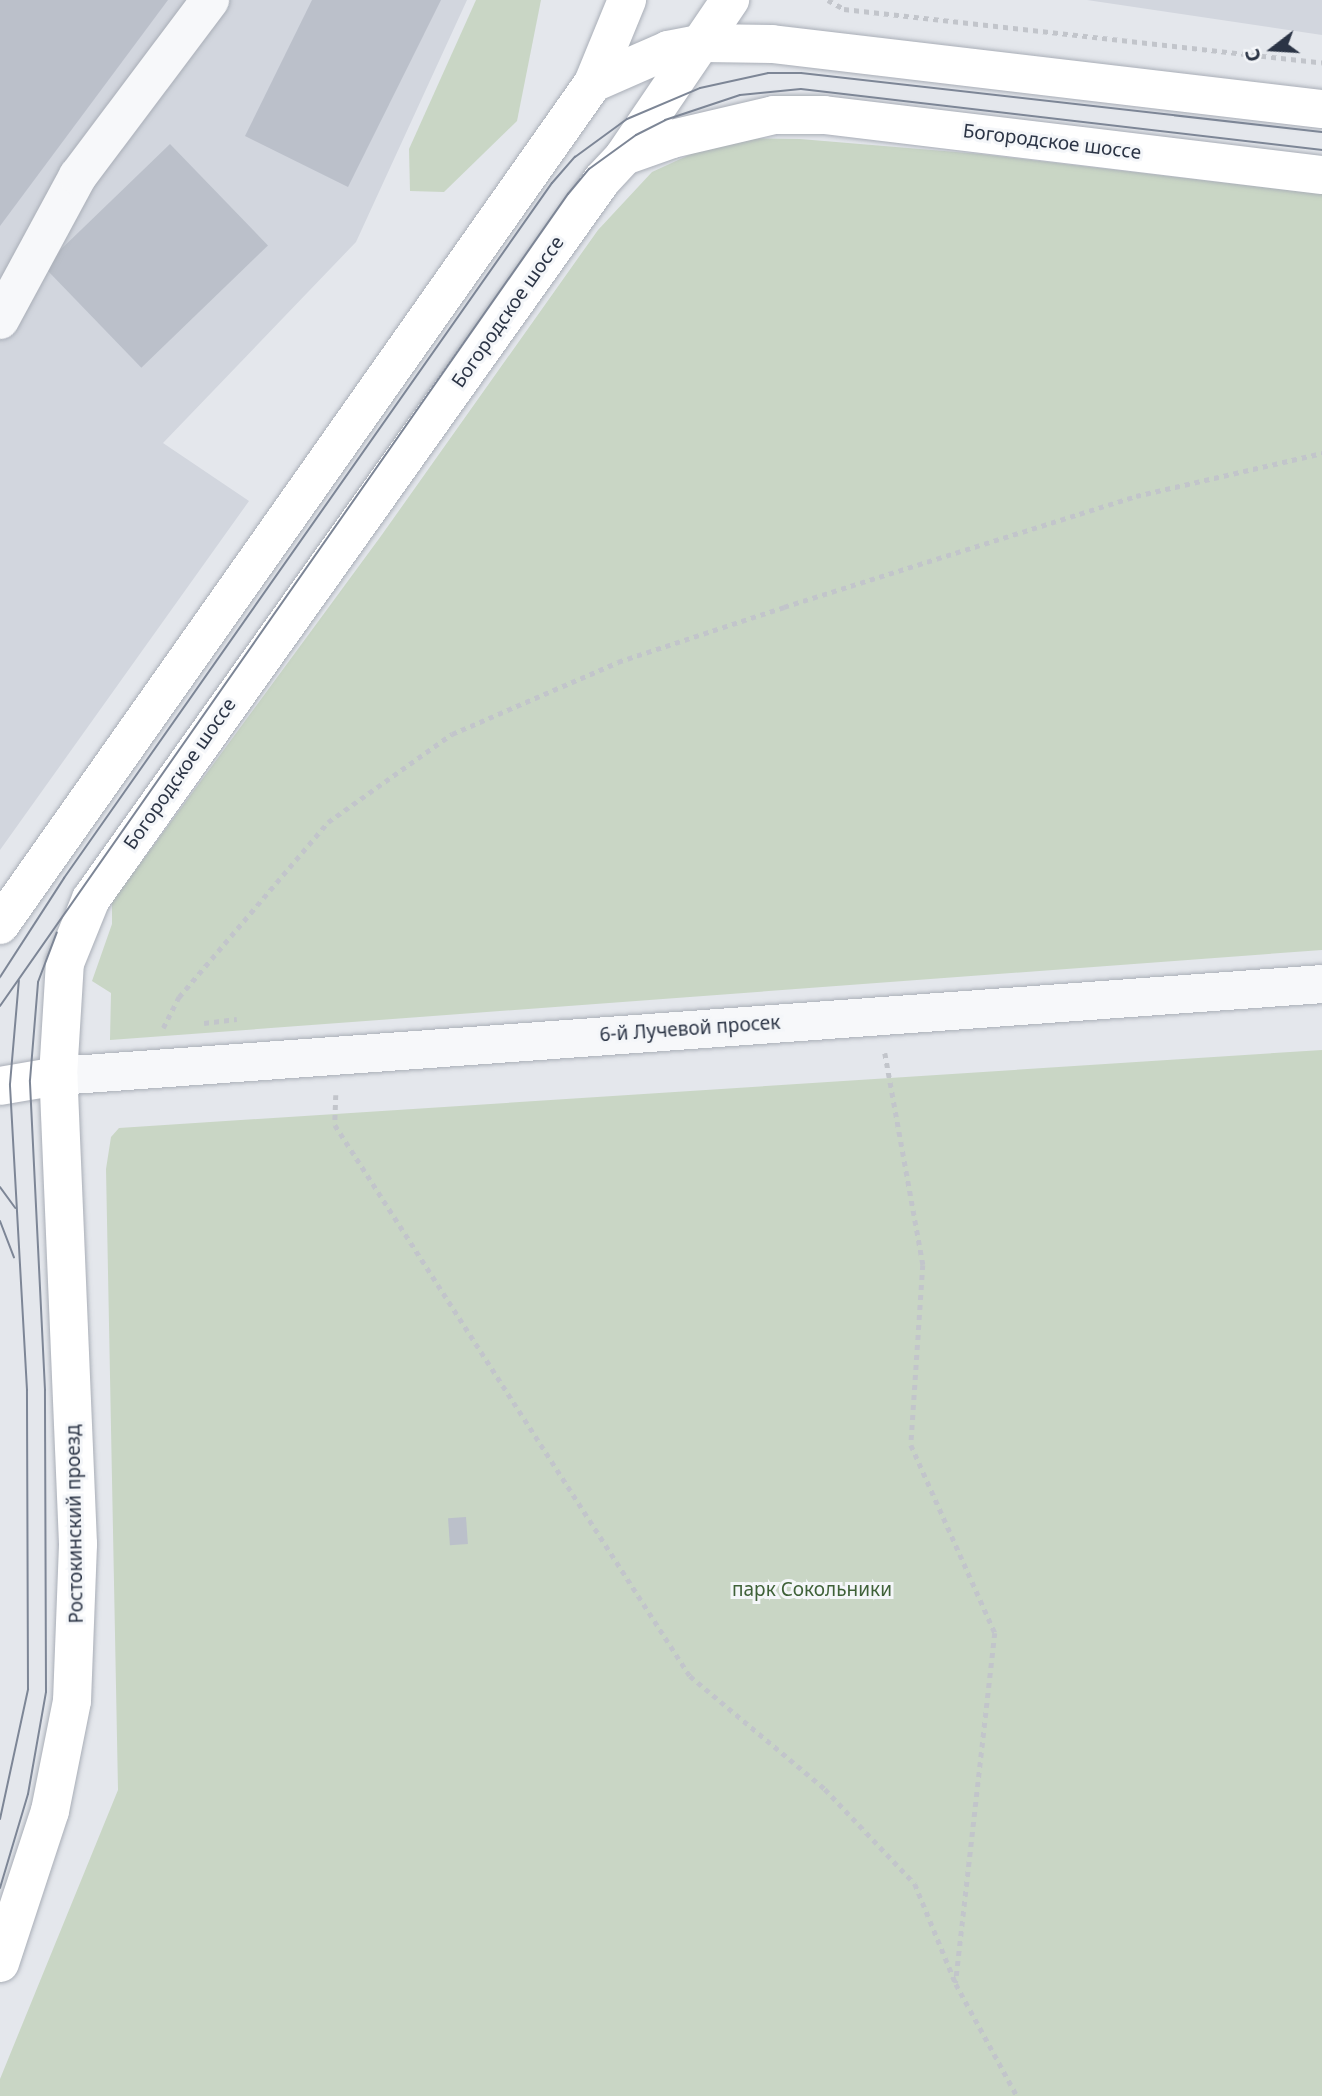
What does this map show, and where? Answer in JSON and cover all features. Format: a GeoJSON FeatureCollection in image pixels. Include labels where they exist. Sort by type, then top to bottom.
{"type":"FeatureCollection","features":[{"type":"Feature","properties":{"kind":"main road"},"geometry":{"type":"LineString","coordinates":[[0,925],[593,83],[627,0]]}},
{"type":"Feature","properties":{"kind":"main road"},"geometry":{"type":"LineString","coordinates":[[624,156],[704,43],[730,0]]}},
{"type":"Feature","properties":{"kind":"main road"},"geometry":{"type":"LineString","coordinates":[[593,83],[668,50],[704,43],[830,48],[1322,109]]}},
{"type":"Feature","properties":{"kind":"main road","name":"Богородское шоссе"},"geometry":{"type":"LineString","coordinates":[[58,1076],[65,963],[92,900],[586,202],[624,156],[743,119],[824,115],[1322,175]]}},
{"type":"Feature","properties":{"kind":"main road"},"geometry":{"type":"LineString","coordinates":[[0,1086],[58,1076]]}},
{"type":"Feature","properties":{"kind":"main road","name":"Ростокинский проезд"},"geometry":{"type":"LineString","coordinates":[[0,1963],[50,1811],[72,1701],[78,1544],[58,1076]]}},
{"type":"Feature","properties":{"kind":"street"},"geometry":{"type":"LineString","coordinates":[[0,320],[78,176],[210,0]]}},
{"type":"Feature","properties":{"kind":"street","name":"6-й Лучевой просек"},"geometry":{"type":"LineString","coordinates":[[58,1076],[1322,984]]}},
{"type":"Feature","properties":{"kind":"path"},"geometry":{"type":"LineString","coordinates":[[828,0],[844,9],[1322,63]]}},
{"type":"Feature","properties":{"kind":"path"},"geometry":{"type":"LineString","coordinates":[[141,1069],[179,997],[328,822],[452,734],[618,662],[797,603],[1136,496],[1322,453]]}},
{"type":"Feature","properties":{"kind":"path"},"geometry":{"type":"LineString","coordinates":[[884,1052],[923,1265],[912,1445],[995,1633],[956,1984]]}},
{"type":"Feature","properties":{"kind":"path"},"geometry":{"type":"LineString","coordinates":[[336,1094],[335,1125],[690,1675],[825,1789],[915,1884],[956,1984],[1017,2096]]}},
{"type":"Feature","properties":{"kind":"shaded area"},"geometry":{"type":"Polygon","coordinates":[[[0,0],[467,0],[356,242],[163,443],[249,501],[0,850],[0,0]]]}},
{"type":"Feature","properties":{"kind":"shaded area"},"geometry":{"type":"Polygon","coordinates":[[[1087,0],[1322,0],[1322,35],[1087,0]]]}},
{"type":"Feature","properties":{"kind":"green space"},"geometry":{"type":"Polygon","coordinates":[[[476,0],[541,0],[517,121],[444,192],[410,191],[409,149],[476,0]]]}},
{"type":"Feature","properties":{"kind":"green space"},"geometry":{"type":"Polygon","coordinates":[[[726,138],[800,139],[980,154],[1322,194],[1322,950],[110,1040],[111,993],[92,981],[112,924],[112,902],[381,536],[598,230],[652,172],[726,138]]]}},
{"type":"Feature","properties":{"kind":"green space","name":"парк Сокольники"},"geometry":{"type":"Polygon","coordinates":[[[1322,1050],[1322,2096],[0,2096],[0,2079],[118,1790],[106,1169],[111,1137],[119,1128],[1322,1050]]]}},
{"type":"Feature","properties":{"kind":"building"},"geometry":{"type":"Polygon","coordinates":[[[0,0],[168,0],[0,226],[0,0]]]}},
{"type":"Feature","properties":{"kind":"building"},"geometry":{"type":"Polygon","coordinates":[[[312,0],[441,0],[348,187],[245,136],[312,0]]]}},
{"type":"Feature","properties":{"kind":"building"},"geometry":{"type":"Polygon","coordinates":[[[170,144],[268,245],[141,368],[43,266],[170,144]]]}},
{"type":"Feature","properties":{"kind":"building"},"geometry":{"type":"Polygon","coordinates":[[[466,1517],[468,1544],[450,1545],[448,1518],[466,1517]]]}},
{"type":"Feature","properties":{"kind":"tram line"},"geometry":{"type":"LineString","coordinates":[[0,977],[64,878],[552,183],[575,157],[627,119],[700,88],[768,73],[801,73],[1322,132]]}},
{"type":"Feature","properties":{"kind":"tram line"},"geometry":{"type":"LineString","coordinates":[[0,1006],[568,194],[589,169],[636,135],[665,120],[740,95],[801,89],[1322,150]]}},
{"type":"Feature","properties":{"kind":"tram line"},"geometry":{"type":"LineString","coordinates":[[0,1888],[28,1794],[46,1692],[45,1390],[30,1080],[38,982],[57,932]]}},
{"type":"Feature","properties":{"kind":"tram line"},"geometry":{"type":"LineString","coordinates":[[0,1819],[28,1689],[27,1390],[10,1084],[19,980]]}},
{"type":"Feature","properties":{"kind":"tram line"},"geometry":{"type":"LineString","coordinates":[[0,1187],[15,1208]]}},
{"type":"Feature","properties":{"kind":"tram line"},"geometry":{"type":"LineString","coordinates":[[0,1221],[14,1257]]}}]}
